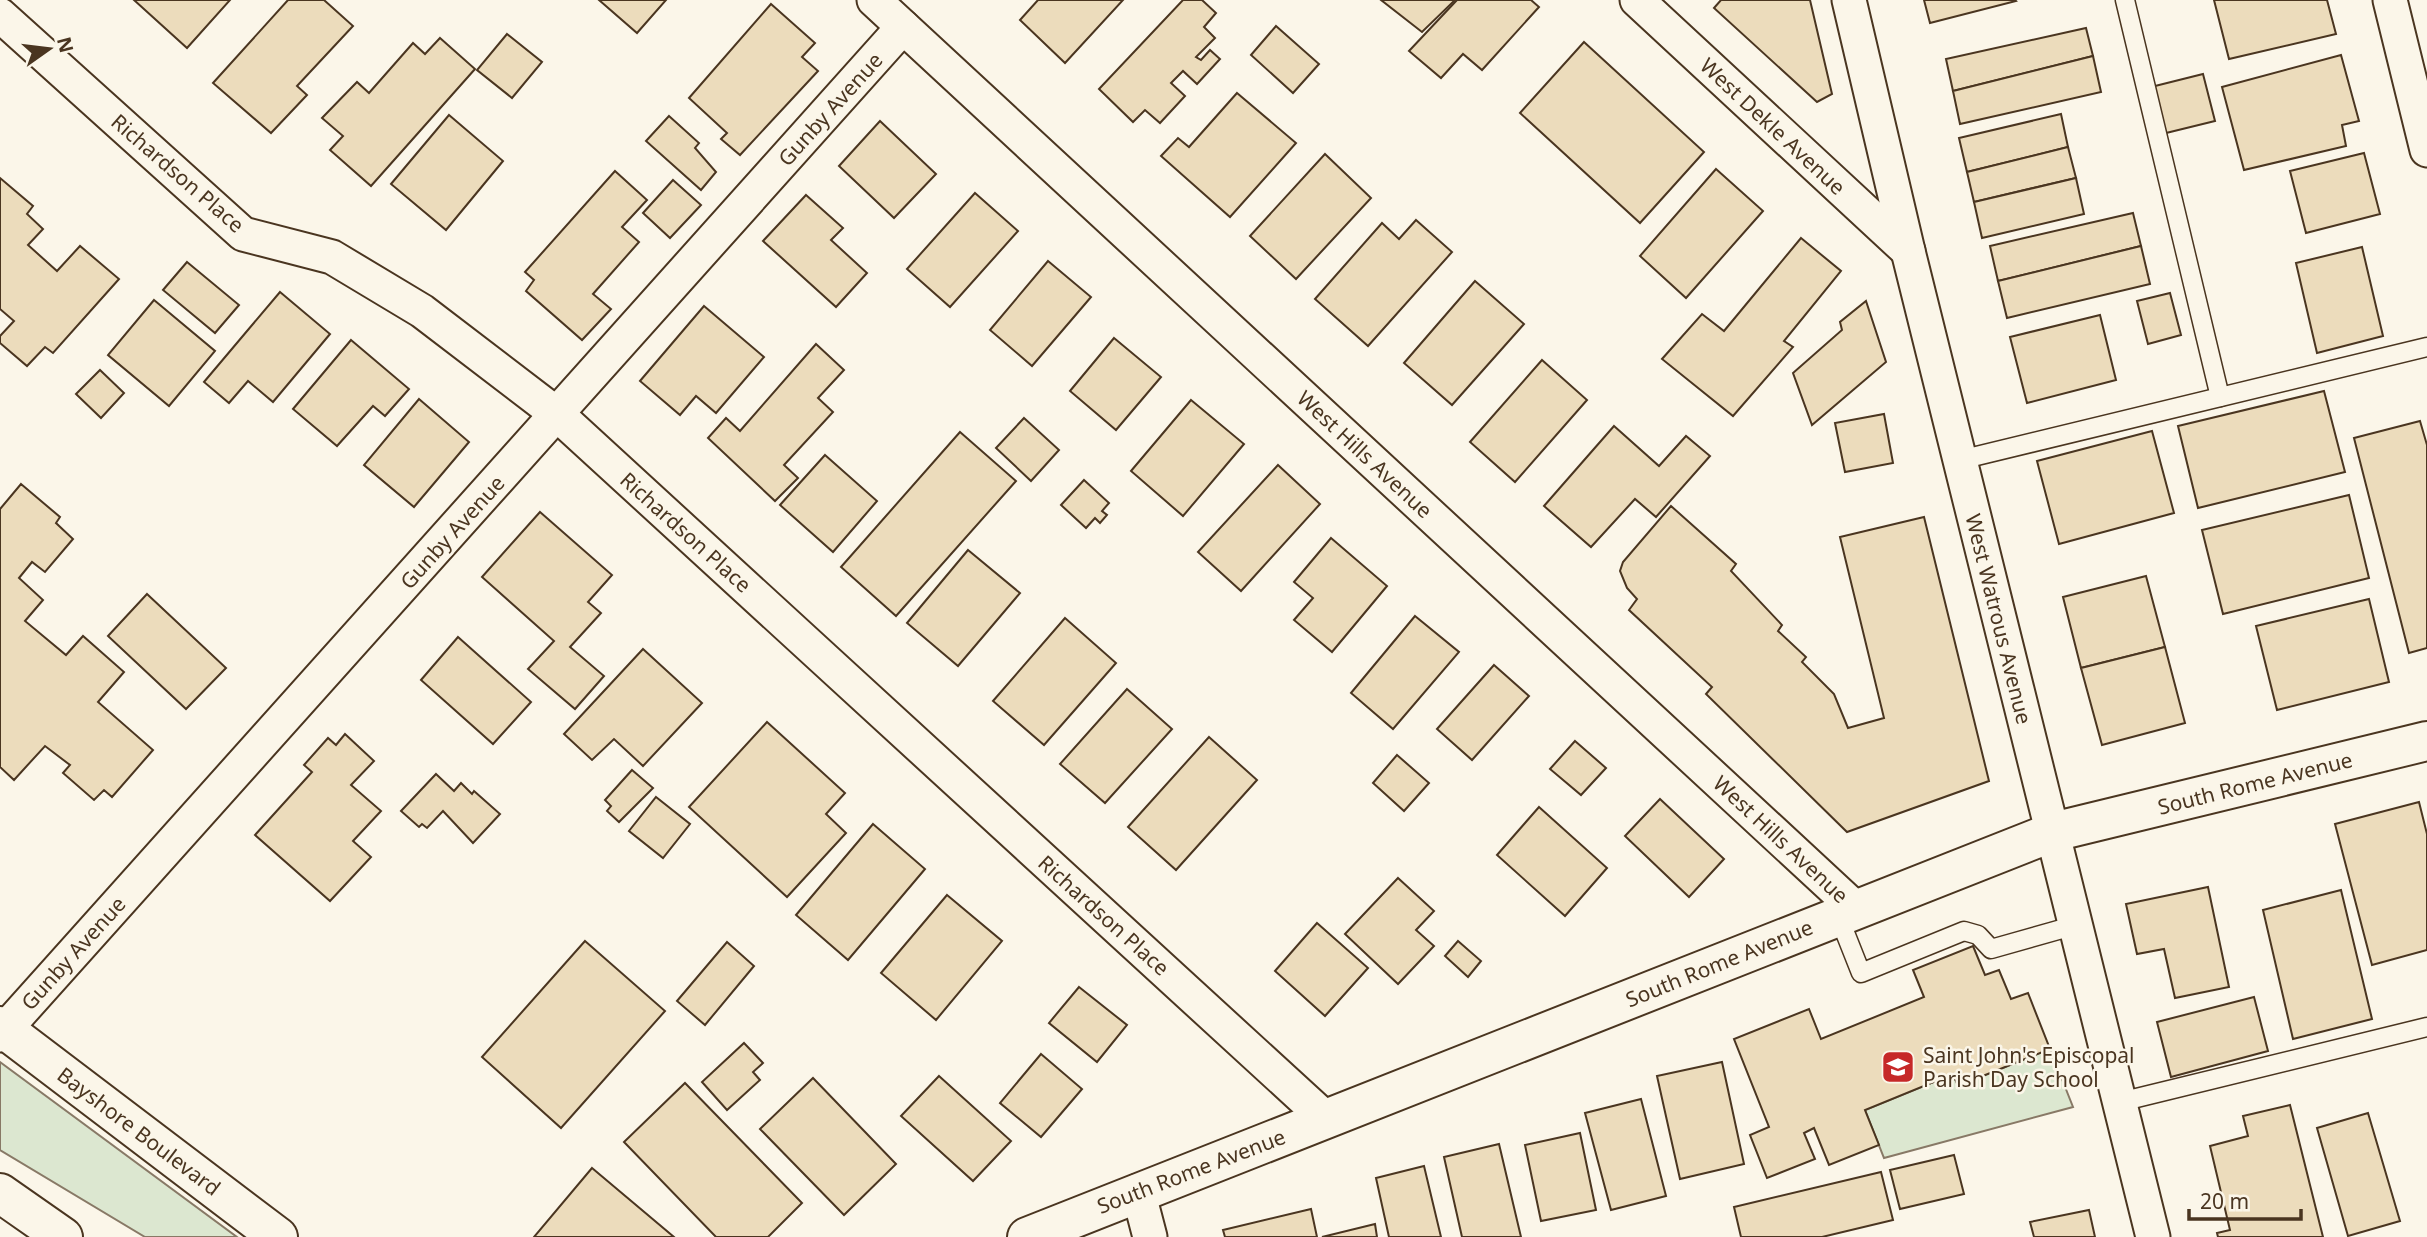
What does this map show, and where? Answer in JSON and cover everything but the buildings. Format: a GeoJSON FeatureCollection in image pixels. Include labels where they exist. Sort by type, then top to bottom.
{"type":"FeatureCollection","features":[{"type":"Feature","properties":{"kind":"street","name":"West Hills Avenue"},"geometry":{"type":"LineString","coordinates":[[874,0],[1847,912]]}},
{"type":"Feature","properties":{"kind":"street","name":"West Dekle Avenue"},"geometry":{"type":"LineString","coordinates":[[1637,0],[1908,251]]}},
{"type":"Feature","properties":{"kind":"street","name":"West Watrous Avenue"},"geometry":{"type":"LineString","coordinates":[[1849,0],[1908,251],[2154,1237]]}},
{"type":"Feature","properties":{"kind":"street"},"geometry":{"type":"LineString","coordinates":[[2390,0],[2427,150]]}},
{"type":"Feature","properties":{"kind":"street","name":"Richardson Place"},"geometry":{"type":"LineString","coordinates":[[0,15],[243,234],[332,257],[422,311],[558,415],[1326,1119]]}},
{"type":"Feature","properties":{"kind":"street","name":"Gunby Avenue"},"geometry":{"type":"LineString","coordinates":[[2,1030],[558,415],[903,27]]}},
{"type":"Feature","properties":{"kind":"street","name":"South Rome Avenue"},"geometry":{"type":"LineString","coordinates":[[1027,1237],[2053,832],[2427,741]]}},
{"type":"Feature","properties":{"kind":"street","name":"Bayshore Boulevard"},"geometry":{"type":"LineString","coordinates":[[2,1030],[278,1237]]}},
{"type":"Feature","properties":{"kind":"street"},"geometry":{"type":"LineString","coordinates":[[1138,1191],[1150,1237]]}},
{"type":"Feature","properties":{"kind":"street"},"geometry":{"type":"LineString","coordinates":[[0,1193],[62,1237]]}},
{"type":"Feature","properties":{"kind":"lane"},"geometry":{"type":"LineString","coordinates":[[2125,0],[2220,397]]}},
{"type":"Feature","properties":{"kind":"lane"},"geometry":{"type":"LineString","coordinates":[[1960,460],[2427,347]]}},
{"type":"Feature","properties":{"kind":"lane"},"geometry":{"type":"LineString","coordinates":[[1847,912],[1861,973],[1964,931],[1978,935],[1991,949],[2076,925]]}},
{"type":"Feature","properties":{"kind":"lane"},"geometry":{"type":"LineString","coordinates":[[2120,1102],[2427,1027]]}},
{"type":"Feature","properties":{"kind":"green space"},"geometry":{"type":"Polygon","coordinates":[[[2050,1049],[2073,1107],[1884,1158],[1865,1110],[1953,1074],[1958,1086],[2050,1049]]]}},
{"type":"Feature","properties":{"kind":"green space"},"geometry":{"type":"Polygon","coordinates":[[[0,1062],[237,1237],[145,1237],[0,1150],[0,1062]]]}},
{"type":"Feature","properties":{"kind":"place","name":"Saint John's Episcopal Parish Day School"},"geometry":{"type":"Point","coordinates":[1898,1067]}}]}
